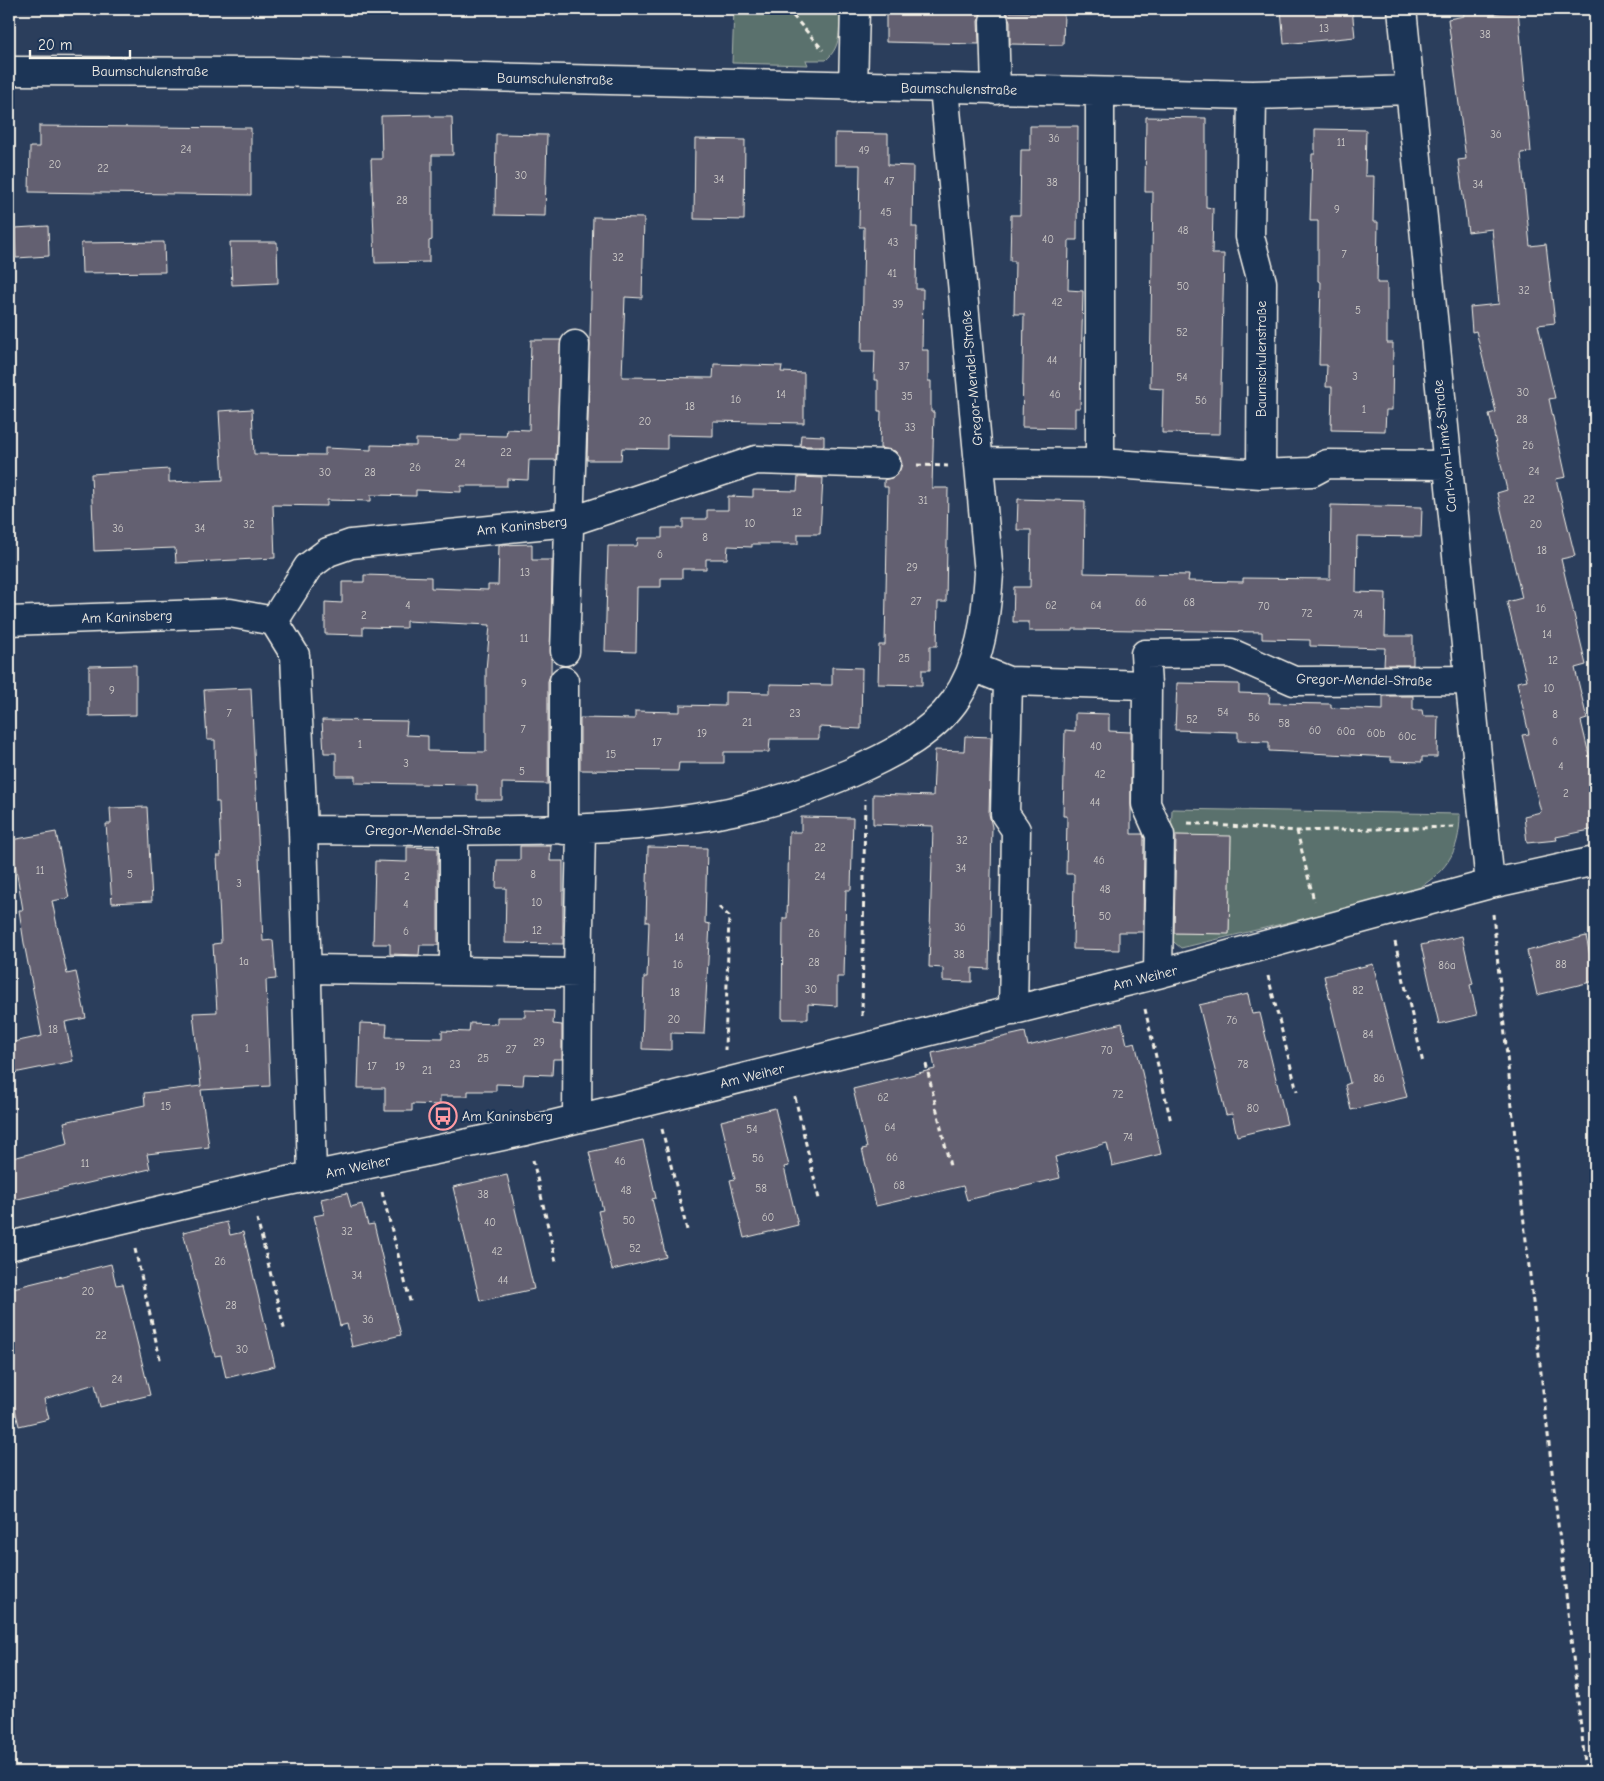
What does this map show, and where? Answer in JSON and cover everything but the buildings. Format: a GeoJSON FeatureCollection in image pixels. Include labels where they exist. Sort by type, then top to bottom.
{"type":"FeatureCollection","features":[{"type":"Feature","properties":{"kind":"street"},"geometry":{"type":"LineString","coordinates":[[853,87],[855,9]]}},
{"type":"Feature","properties":{"kind":"street","name":"Carl-von-Linné-Straße"},"geometry":{"type":"LineString","coordinates":[[1402,9],[1446,465],[1490,884]]}},
{"type":"Feature","properties":{"kind":"street"},"geometry":{"type":"LineString","coordinates":[[994,21],[996,90]]}},
{"type":"Feature","properties":{"kind":"street","name":"Baumschulenstraße"},"geometry":{"type":"LineString","coordinates":[[9,71],[272,72],[1100,93],[1252,95],[1410,90]]}},
{"type":"Feature","properties":{"kind":"street","name":"Gregor-Mendel-Straße"},"geometry":{"type":"LineString","coordinates":[[303,830],[573,830],[655,824],[724,813],[777,800],[865,766],[899,749],[928,728],[954,702],[973,667],[986,621],[990,574],[944,88]]}},
{"type":"Feature","properties":{"kind":"street"},"geometry":{"type":"LineString","coordinates":[[1100,93],[1100,463]]}},
{"type":"Feature","properties":{"kind":"street","name":"Baumschulenstraße"},"geometry":{"type":"LineString","coordinates":[[1252,95],[1250,237],[1262,282],[1261,474]]}},
{"type":"Feature","properties":{"kind":"street"},"geometry":{"type":"LineString","coordinates":[[566,650],[575,345]]}},
{"type":"Feature","properties":{"kind":"street","name":"Am Kaninsberg"},"geometry":{"type":"LineString","coordinates":[[9,621],[230,613],[274,621],[308,567],[328,552],[351,544],[570,522],[756,460],[886,464]]}},
{"type":"Feature","properties":{"kind":"street"},"geometry":{"type":"LineString","coordinates":[[980,462],[1100,463],[1261,474],[1312,472],[1327,464],[1446,465]]}},
{"type":"Feature","properties":{"kind":"street"},"geometry":{"type":"LineString","coordinates":[[274,621],[296,655],[303,830],[312,1176]]}},
{"type":"Feature","properties":{"kind":"street","name":"Gregor-Mendel-Straße"},"geometry":{"type":"LineString","coordinates":[[1148,977],[1160,835],[1146,804],[1146,654],[1231,653],[1294,681],[1469,680]]}},
{"type":"Feature","properties":{"kind":"street"},"geometry":{"type":"LineString","coordinates":[[973,667],[1008,682],[1147,685]]}},
{"type":"Feature","properties":{"kind":"street"},"geometry":{"type":"LineString","coordinates":[[564,681],[573,830],[578,973],[577,1117]]}},
{"type":"Feature","properties":{"kind":"street"},"geometry":{"type":"LineString","coordinates":[[1008,682],[1005,814],[1016,830],[1013,1011]]}},
{"type":"Feature","properties":{"kind":"street"},"geometry":{"type":"LineString","coordinates":[[454,831],[454,971]]}},
{"type":"Feature","properties":{"kind":"street","name":"Am Weiher"},"geometry":{"type":"LineString","coordinates":[[9,1246],[250,1189],[526,1131],[577,1117],[655,1100],[1148,977],[1490,884],[1595,861]]}},
{"type":"Feature","properties":{"kind":"street"},"geometry":{"type":"LineString","coordinates":[[307,969],[578,973]]}},
{"type":"Feature","properties":{"kind":"path"},"geometry":{"type":"LineString","coordinates":[[886,464],[953,467],[980,462]]}},
{"type":"Feature","properties":{"kind":"path"},"geometry":{"type":"LineString","coordinates":[[861,1048],[865,766]]}},
{"type":"Feature","properties":{"kind":"path"},"geometry":{"type":"LineString","coordinates":[[1153,820],[1296,831],[1484,826]]}},
{"type":"Feature","properties":{"kind":"path"},"geometry":{"type":"LineString","coordinates":[[1296,831],[1320,930]]}},
{"type":"Feature","properties":{"kind":"path"},"geometry":{"type":"LineString","coordinates":[[1490,884],[1519,1178],[1586,1772]]}},
{"type":"Feature","properties":{"kind":"path"},"geometry":{"type":"LineString","coordinates":[[719,907],[729,916],[724,1083]]}},
{"type":"Feature","properties":{"kind":"path"},"geometry":{"type":"LineString","coordinates":[[1388,912],[1423,1063]]}},
{"type":"Feature","properties":{"kind":"path"},"geometry":{"type":"LineString","coordinates":[[1260,947],[1297,1091]]}},
{"type":"Feature","properties":{"kind":"path"},"geometry":{"type":"LineString","coordinates":[[1148,977],[1171,1122]]}},
{"type":"Feature","properties":{"kind":"path"},"geometry":{"type":"LineString","coordinates":[[919,1034],[950,1166]]}},
{"type":"Feature","properties":{"kind":"path"},"geometry":{"type":"LineString","coordinates":[[788,1067],[819,1199]]}},
{"type":"Feature","properties":{"kind":"path"},"geometry":{"type":"LineString","coordinates":[[655,1100],[687,1230]]}},
{"type":"Feature","properties":{"kind":"path"},"geometry":{"type":"LineString","coordinates":[[526,1131],[556,1262]]}},
{"type":"Feature","properties":{"kind":"path"},"geometry":{"type":"LineString","coordinates":[[375,1163],[411,1306]]}},
{"type":"Feature","properties":{"kind":"path"},"geometry":{"type":"LineString","coordinates":[[250,1189],[285,1332]]}},
{"type":"Feature","properties":{"kind":"path"},"geometry":{"type":"LineString","coordinates":[[128,1219],[161,1363]]}},
{"type":"Feature","properties":{"kind":"green space"},"geometry":{"type":"Polygon","coordinates":[[[734,9],[840,9],[839,30],[835,49],[826,60],[806,60],[808,65],[732,63],[734,9]]]}},
{"type":"Feature","properties":{"kind":"green space"},"geometry":{"type":"Polygon","coordinates":[[[1172,809],[1460,814],[1457,840],[1448,861],[1433,878],[1411,893],[1181,948],[1169,938],[1169,933],[1229,933],[1231,837],[1171,835],[1172,809]]]}},
{"type":"Feature","properties":{"kind":"place","name":"Am Kaninsberg"},"geometry":{"type":"Point","coordinates":[443,1116]}}]}
